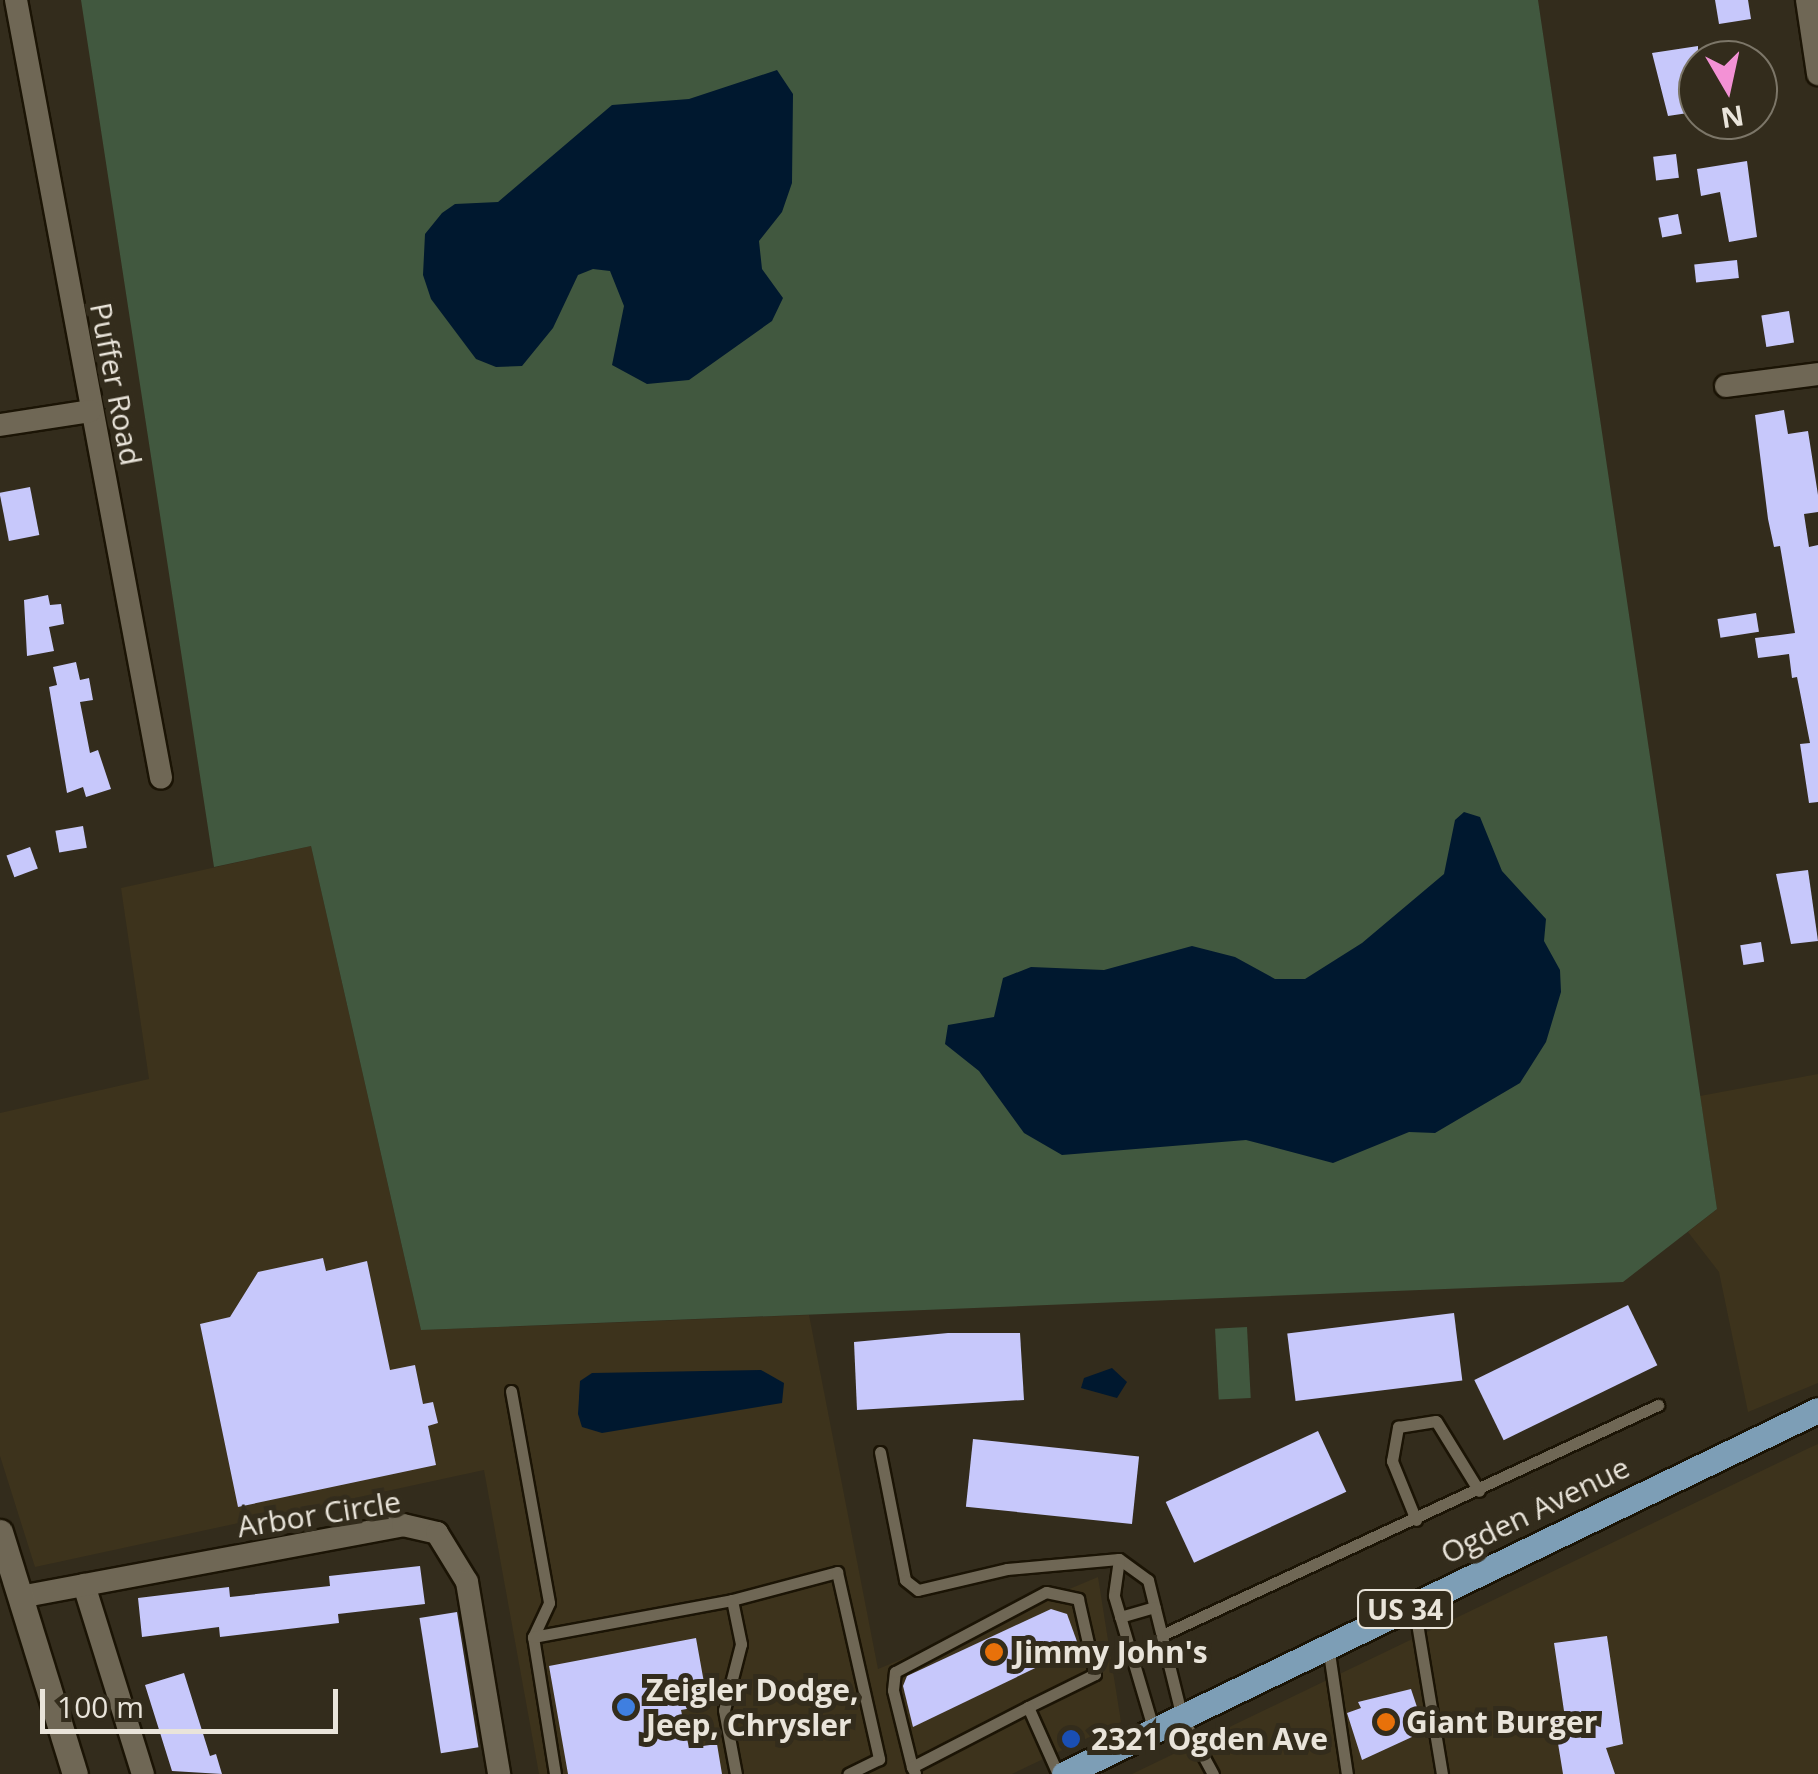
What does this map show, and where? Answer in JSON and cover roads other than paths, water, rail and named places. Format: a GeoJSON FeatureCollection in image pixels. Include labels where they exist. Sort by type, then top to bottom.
{"type":"FeatureCollection","features":[{"type":"Feature","properties":{"kind":"main road","name":"Ogden Avenue"},"geometry":{"type":"LineString","coordinates":[[1061,1774],[1818,1410]]}},
{"type":"Feature","properties":{"kind":"main road"},"geometry":{"type":"LineString","coordinates":[[0,1532],[75,1774]]}},
{"type":"Feature","properties":{"kind":"street","name":"Puffer Road"},"geometry":{"type":"LineString","coordinates":[[16,0],[161,778]]}},
{"type":"Feature","properties":{"kind":"street"},"geometry":{"type":"LineString","coordinates":[[1808,0],[1818,74]]}},
{"type":"Feature","properties":{"kind":"street"},"geometry":{"type":"LineString","coordinates":[[1726,386],[1818,374]]}},
{"type":"Feature","properties":{"kind":"street"},"geometry":{"type":"LineString","coordinates":[[0,425],[90,411]]}},
{"type":"Feature","properties":{"kind":"street","name":"Arbor Circle"},"geometry":{"type":"LineString","coordinates":[[20,1597],[404,1526],[437,1533],[467,1582],[498,1774]]}},
{"type":"Feature","properties":{"kind":"street"},"geometry":{"type":"LineString","coordinates":[[84,1585],[143,1774]]}},
{"type":"Feature","properties":{"kind":"lane"},"geometry":{"type":"LineString","coordinates":[[512,1391],[549,1603],[533,1637],[555,1774]]}},
{"type":"Feature","properties":{"kind":"lane"},"geometry":{"type":"LineString","coordinates":[[1162,1635],[1658,1405]]}},
{"type":"Feature","properties":{"kind":"lane"},"geometry":{"type":"LineString","coordinates":[[1416,1520],[1392,1461],[1398,1428],[1436,1421],[1479,1491]]}},
{"type":"Feature","properties":{"kind":"lane"},"geometry":{"type":"LineString","coordinates":[[880,1452],[904,1580],[918,1590],[1007,1569],[1119,1559],[1148,1580],[1182,1717],[1212,1774]]}},
{"type":"Feature","properties":{"kind":"lane"},"geometry":{"type":"LineString","coordinates":[[1119,1559],[1114,1596],[1154,1731]]}},
{"type":"Feature","properties":{"kind":"lane"},"geometry":{"type":"LineString","coordinates":[[533,1637],[732,1600],[838,1572],[878,1759],[848,1774]]}},
{"type":"Feature","properties":{"kind":"lane"},"geometry":{"type":"LineString","coordinates":[[1046,1592],[1078,1598],[1095,1674],[1028,1707],[913,1771],[893,1690],[895,1672],[1046,1592]]}},
{"type":"Feature","properties":{"kind":"lane"},"geometry":{"type":"LineString","coordinates":[[732,1600],[741,1644],[724,1710],[736,1774]]}},
{"type":"Feature","properties":{"kind":"lane"},"geometry":{"type":"LineString","coordinates":[[1414,1604],[1442,1774]]}},
{"type":"Feature","properties":{"kind":"lane"},"geometry":{"type":"LineString","coordinates":[[1120,1617],[1155,1606]]}},
{"type":"Feature","properties":{"kind":"lane"},"geometry":{"type":"LineString","coordinates":[[1328,1646],[1347,1774]]}},
{"type":"Feature","properties":{"kind":"lane"},"geometry":{"type":"LineString","coordinates":[[1028,1707],[1061,1774]]}},
{"type":"Feature","properties":{"kind":"water"},"geometry":{"type":"Polygon","coordinates":[[[777,70],[793,94],[792,183],[782,212],[759,241],[762,269],[783,298],[772,321],[689,380],[647,384],[612,365],[624,306],[610,271],[593,269],[578,275],[553,328],[522,366],[496,367],[476,359],[431,299],[423,275],[425,234],[442,213],[455,204],[498,202],[612,105],[689,99],[777,70]]]}},
{"type":"Feature","properties":{"kind":"water"},"geometry":{"type":"Polygon","coordinates":[[[1464,812],[1480,817],[1502,871],[1546,919],[1544,941],[1560,970],[1561,992],[1546,1042],[1520,1083],[1435,1133],[1409,1132],[1333,1163],[1246,1140],[1062,1155],[1024,1133],[979,1071],[945,1044],[948,1025],[994,1017],[1003,978],[1031,967],[1104,970],[1192,946],[1235,957],[1275,979],[1305,979],[1362,943],[1444,874],[1455,820],[1464,812]]]}},
{"type":"Feature","properties":{"kind":"water"},"geometry":{"type":"Polygon","coordinates":[[[1112,1368],[1127,1382],[1117,1398],[1081,1388],[1084,1378],[1112,1368]]]}},
{"type":"Feature","properties":{"kind":"water"},"geometry":{"type":"Polygon","coordinates":[[[761,1370],[784,1383],[782,1403],[602,1433],[582,1427],[578,1414],[580,1381],[592,1373],[761,1370]]]}},
{"type":"Feature","properties":{"kind":"place","name":"Jimmy John's"},"geometry":{"type":"Point","coordinates":[994,1652]}},
{"type":"Feature","properties":{"kind":"place","name":"Zeigler Dodge, Jeep, Chrysler"},"geometry":{"type":"Point","coordinates":[626,1707]}},
{"type":"Feature","properties":{"kind":"place","name":"Giant Burger"},"geometry":{"type":"Point","coordinates":[1386,1722]}},
{"type":"Feature","properties":{"kind":"place","name":"2321 Ogden Ave"},"geometry":{"type":"Point","coordinates":[1071,1739]}}]}
